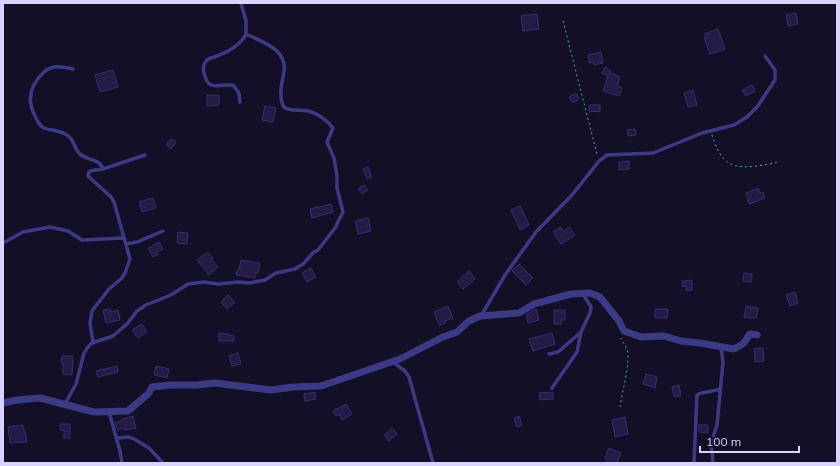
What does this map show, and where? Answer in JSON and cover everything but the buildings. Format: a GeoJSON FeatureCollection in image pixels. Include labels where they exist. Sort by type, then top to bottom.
{"type":"FeatureCollection","features":[{"type":"Feature","properties":{"kind":"street"},"geometry":{"type":"LineString","coordinates":[[3,403],[40,398],[94,412],[128,411],[148,394],[152,387],[170,384],[196,385],[215,383],[271,390],[293,387],[321,386],[400,360],[443,337],[457,332],[469,321],[480,316],[518,313],[534,304],[571,294],[590,293],[600,297],[624,331],[641,337],[664,336],[681,341],[734,349],[743,344],[750,334],[757,335]]}},
{"type":"Feature","properties":{"kind":"lane"},"geometry":{"type":"LineString","coordinates":[[240,102],[239,93],[233,85],[212,86],[209,84],[206,80],[204,63],[207,59],[218,56],[232,48],[239,43],[246,34],[246,21],[241,3]]}},
{"type":"Feature","properties":{"kind":"lane"},"geometry":{"type":"LineString","coordinates":[[65,404],[76,384],[84,353],[88,347],[93,342],[113,336],[124,327],[137,311],[172,294],[188,284],[204,282],[218,284],[233,282],[258,282],[265,280],[276,273],[296,269],[318,250],[341,218],[343,212],[337,188],[336,167],[327,142],[333,128],[330,124],[308,111],[288,110],[284,107],[280,87],[284,71],[283,58],[275,49],[246,34]]}},
{"type":"Feature","properties":{"kind":"lane"},"geometry":{"type":"LineString","coordinates":[[480,316],[505,275],[536,232],[572,195],[599,161],[607,155],[653,152],[691,137],[734,125],[748,117],[776,80],[775,70],[765,56]]}},
{"type":"Feature","properties":{"kind":"lane"},"geometry":{"type":"LineString","coordinates":[[73,69],[56,66],[49,68],[42,74],[29,96],[31,110],[43,128],[66,134],[72,139],[77,151],[81,155],[99,163],[103,169]]}},
{"type":"Feature","properties":{"kind":"lane"},"geometry":{"type":"LineString","coordinates":[[93,342],[90,323],[92,312],[109,289],[122,278],[130,259],[114,202],[111,197],[88,176],[89,172],[92,170],[100,170],[145,155]]}},
{"type":"Feature","properties":{"kind":"lane"},"geometry":{"type":"LineString","coordinates":[[3,243],[23,232],[50,228],[68,231],[82,240],[124,238]]}},
{"type":"Feature","properties":{"kind":"lane"},"geometry":{"type":"LineString","coordinates":[[126,244],[137,242],[163,231]]}},
{"type":"Feature","properties":{"kind":"lane"},"geometry":{"type":"LineString","coordinates":[[552,388],[577,352],[581,332],[590,313],[591,307],[583,294]]}},
{"type":"Feature","properties":{"kind":"lane"},"geometry":{"type":"LineString","coordinates":[[549,354],[558,352],[581,332]]}},
{"type":"Feature","properties":{"kind":"lane"},"geometry":{"type":"LineString","coordinates":[[713,463],[711,443],[717,425],[723,362],[720,346]]}},
{"type":"Feature","properties":{"kind":"lane"},"geometry":{"type":"LineString","coordinates":[[392,362],[405,371],[409,377],[433,463]]}},
{"type":"Feature","properties":{"kind":"lane"},"geometry":{"type":"LineString","coordinates":[[694,463],[697,395],[720,389]]}},
{"type":"Feature","properties":{"kind":"lane"},"geometry":{"type":"LineString","coordinates":[[109,412],[117,438],[122,463]]}},
{"type":"Feature","properties":{"kind":"lane"},"geometry":{"type":"LineString","coordinates":[[117,438],[129,437],[134,439],[150,448],[163,463]]}},
{"type":"Feature","properties":{"kind":"path"},"geometry":{"type":"LineString","coordinates":[[563,21],[599,161]]}},
{"type":"Feature","properties":{"kind":"path"},"geometry":{"type":"LineString","coordinates":[[710,131],[718,150],[723,158],[730,164],[759,166],[778,162]]}},
{"type":"Feature","properties":{"kind":"path"},"geometry":{"type":"LineString","coordinates":[[619,335],[627,349],[628,361],[620,407]]}}]}
